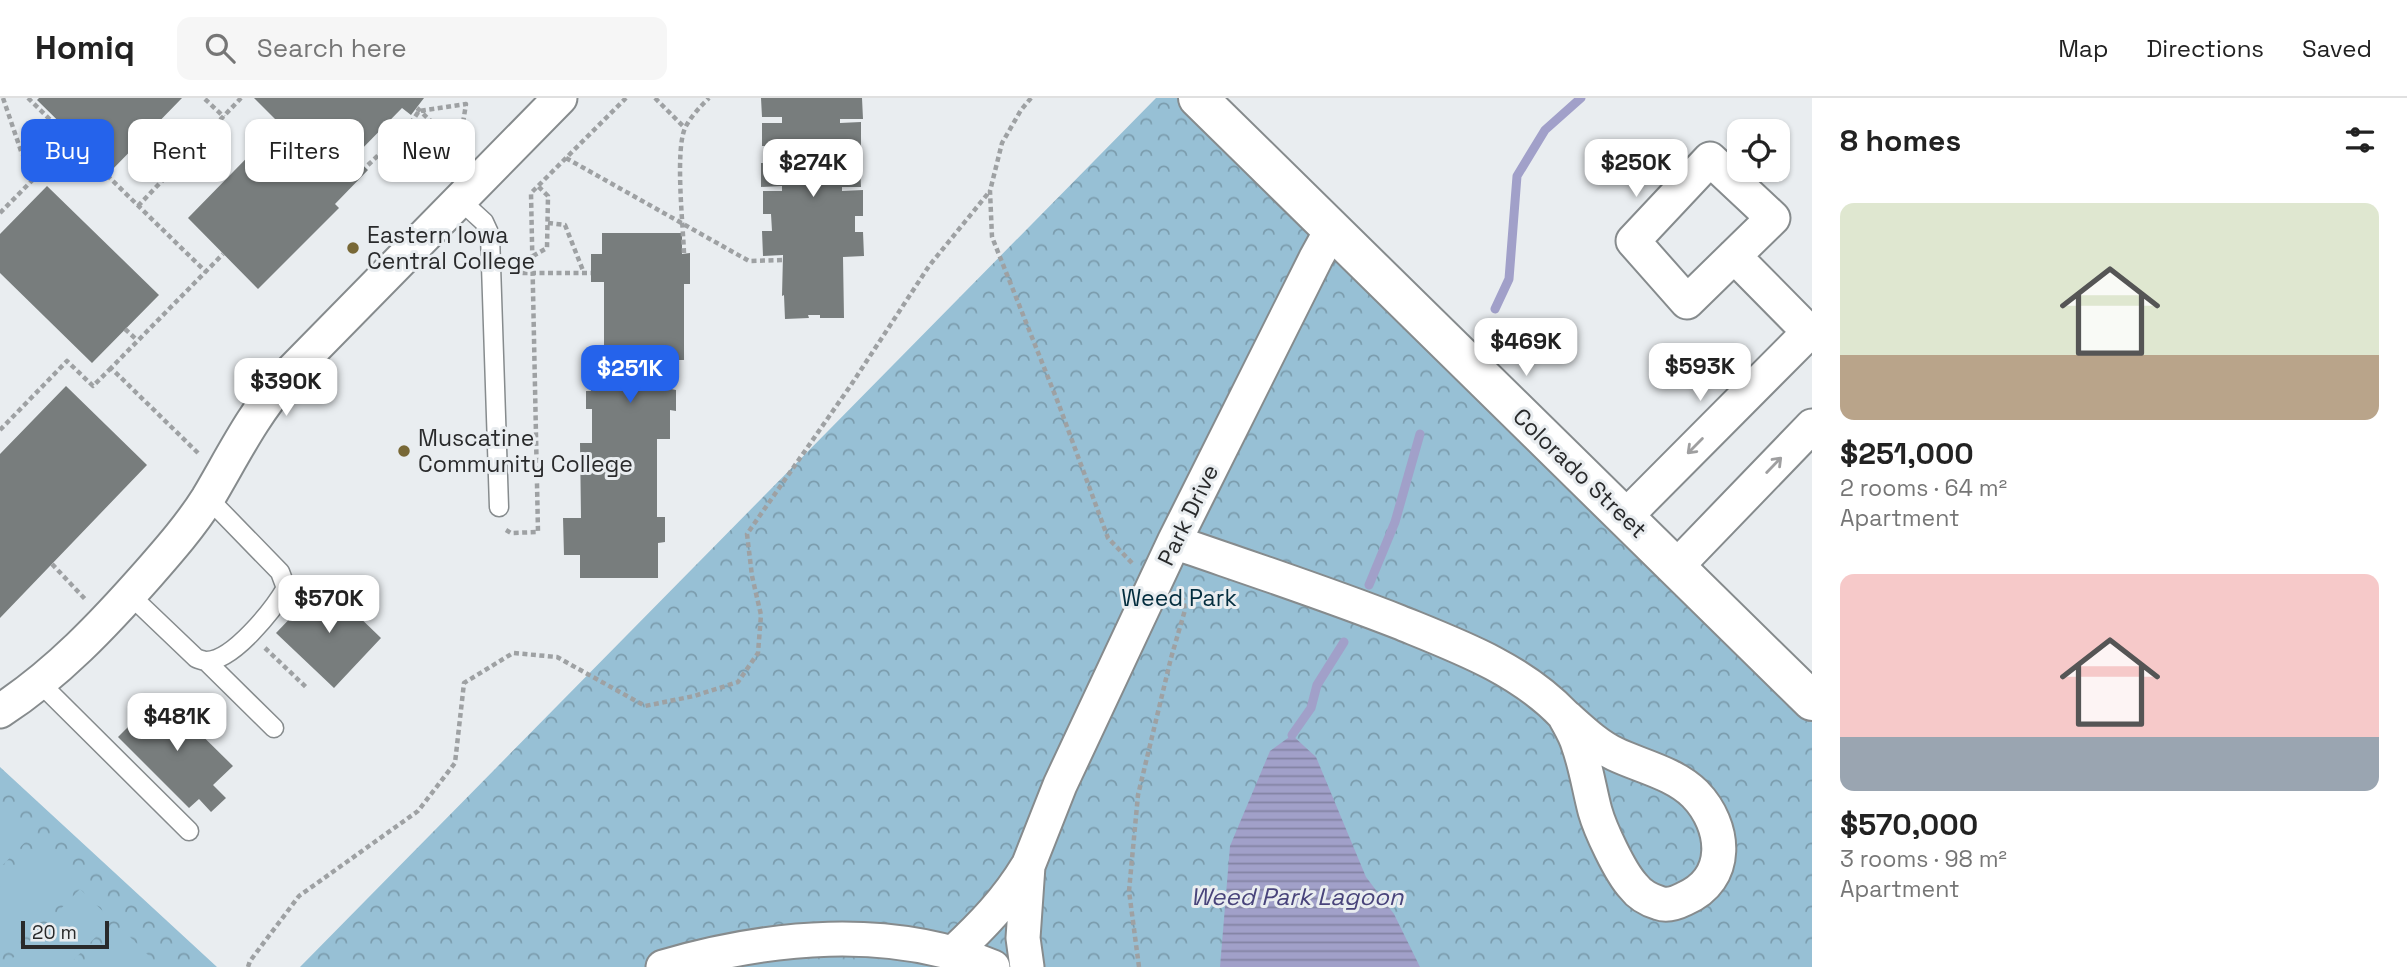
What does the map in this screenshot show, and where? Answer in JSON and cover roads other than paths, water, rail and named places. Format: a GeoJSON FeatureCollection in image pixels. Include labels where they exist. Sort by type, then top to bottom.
{"type":"FeatureCollection","features":[{"type":"Feature","properties":{"kind":"street"},"geometry":{"type":"LineString","coordinates":[[0,710],[40,683],[130,595],[182,535],[208,498],[264,402],[560,98]]}},
{"type":"Feature","properties":{"kind":"street","name":"Colorado Street"},"geometry":{"type":"LineString","coordinates":[[1198,98],[1812,701]]}},
{"type":"Feature","properties":{"kind":"street","name":"Park Drive"},"geometry":{"type":"LineString","coordinates":[[1027,967],[1023,939],[1028,866],[1060,785],[1158,574],[1332,229]]}},
{"type":"Feature","properties":{"kind":"street"},"geometry":{"type":"LineString","coordinates":[[1625,517],[1811,332],[1734,256]]}},
{"type":"Feature","properties":{"kind":"street"},"geometry":{"type":"LineString","coordinates":[[1676,567],[1812,426]]}},
{"type":"Feature","properties":{"kind":"street"},"geometry":{"type":"LineString","coordinates":[[1174,542],[1328,594],[1461,647],[1505,670],[1547,697],[1564,715],[1612,752],[1676,781],[1694,793],[1718,831],[1719,854],[1715,871],[1694,895],[1664,905],[1650,901],[1633,886],[1616,859],[1595,813],[1577,741],[1564,715]]}},
{"type":"Feature","properties":{"kind":"street"},"geometry":{"type":"LineString","coordinates":[[954,953],[990,919],[1028,866]]}},
{"type":"Feature","properties":{"kind":"street"},"geometry":{"type":"LineString","coordinates":[[663,967],[730,950],[778,942],[826,939],[895,942],[954,953],[993,967]]}},
{"type":"Feature","properties":{"kind":"lane"},"geometry":{"type":"LineString","coordinates":[[460,200],[484,222],[490,235],[499,507]]}},
{"type":"Feature","properties":{"kind":"lane"},"geometry":{"type":"LineString","coordinates":[[206,661],[233,650],[278,602],[286,588],[280,572],[208,498]]}},
{"type":"Feature","properties":{"kind":"lane"},"geometry":{"type":"LineString","coordinates":[[130,595],[196,659],[206,661],[274,728]]}},
{"type":"Feature","properties":{"kind":"lane"},"geometry":{"type":"LineString","coordinates":[[40,683],[190,831]]}},
{"type":"Feature","properties":{"kind":"water","name":"Weed Park Lagoon"},"geometry":{"type":"Polygon","coordinates":[[[1292,735],[1316,757],[1366,877],[1394,914],[1420,967],[1220,967],[1230,846],[1270,751],[1292,735]]]}},
{"type":"Feature","properties":{"kind":"waterway"},"geometry":{"type":"LineString","coordinates":[[1495,309],[1509,279],[1517,176],[1545,130],[1581,98]]}},
{"type":"Feature","properties":{"kind":"waterway"},"geometry":{"type":"LineString","coordinates":[[1369,585],[1395,522],[1420,434]]}},
{"type":"Feature","properties":{"kind":"waterway"},"geometry":{"type":"LineString","coordinates":[[1292,735],[1311,708],[1317,685],[1344,642]]}},
{"type":"Feature","properties":{"kind":"place","name":"Eastern Iowa Central College"},"geometry":{"type":"Point","coordinates":[353,248]}},
{"type":"Feature","properties":{"kind":"place","name":"Muscatine Community College"},"geometry":{"type":"Point","coordinates":[404,451]}},
{"type":"Feature","properties":{"kind":"park label","name":"Weed Park"},"geometry":{"type":"Point","coordinates":[1179,598]}}]}
